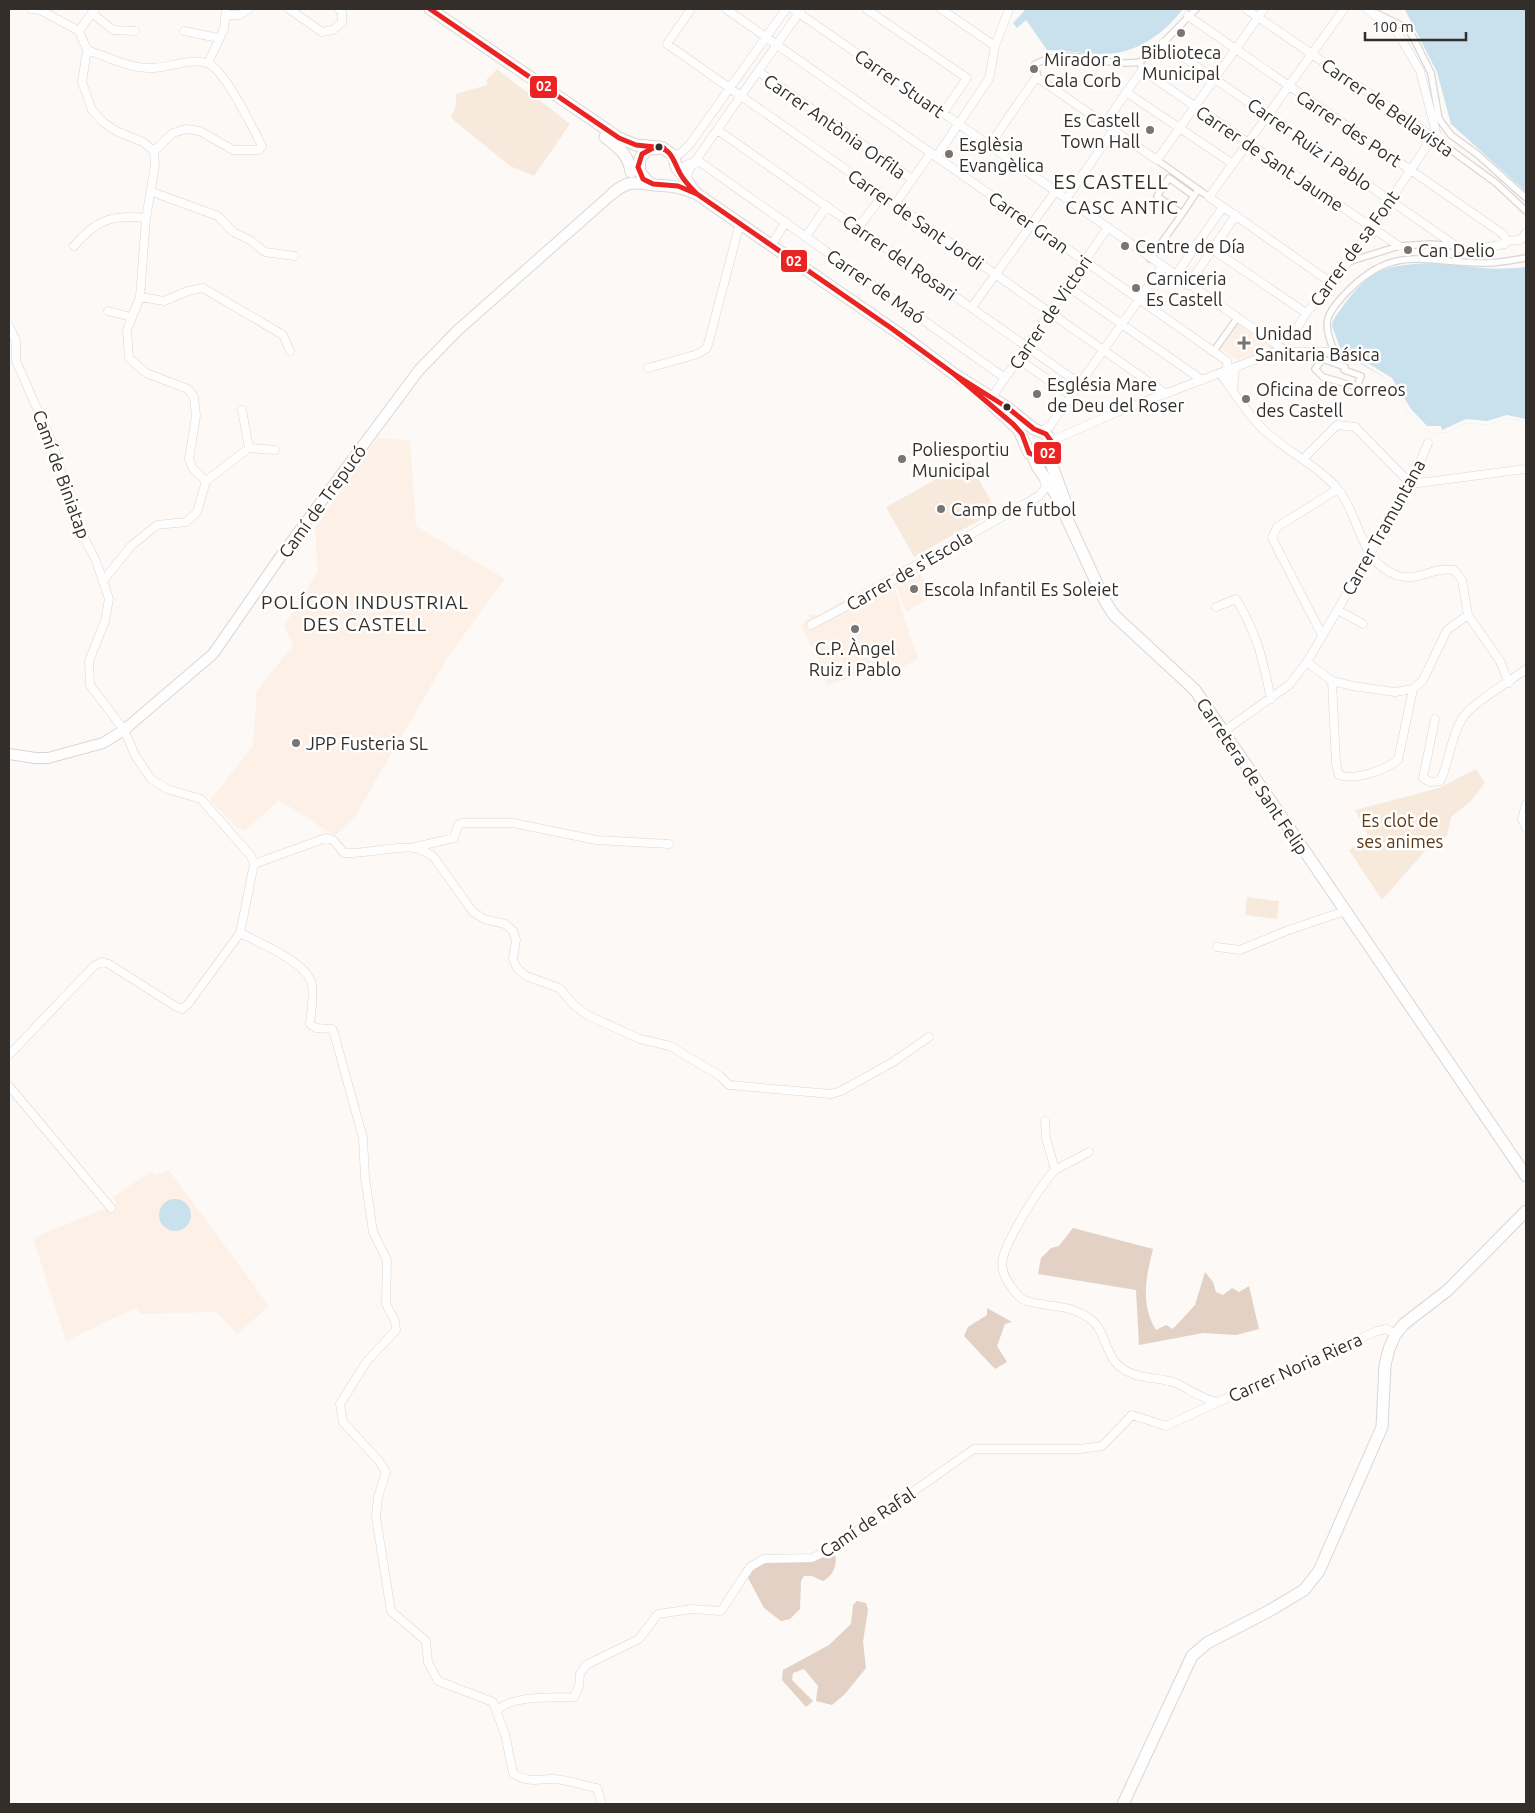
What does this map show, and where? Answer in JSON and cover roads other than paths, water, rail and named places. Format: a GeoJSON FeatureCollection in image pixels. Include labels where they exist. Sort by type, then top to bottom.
{"type":"FeatureCollection","features":[{"type":"Feature","properties":{"kind":"main road"},"geometry":{"type":"LineString","coordinates":[[430,9],[606,130],[632,144],[667,150],[686,182],[696,193],[954,374],[992,397],[1038,430],[1050,447],[1052,469],[1062,492],[1078,543]]}},
{"type":"Feature","properties":{"kind":"main road"},"geometry":{"type":"LineString","coordinates":[[560,99],[581,119],[624,153],[630,162],[636,166]]}},
{"type":"Feature","properties":{"kind":"main road"},"geometry":{"type":"LineString","coordinates":[[606,130],[630,151],[640,174],[649,183]]}},
{"type":"Feature","properties":{"kind":"main road"},"geometry":{"type":"LineString","coordinates":[[613,194],[636,166],[645,151],[658,147]]}},
{"type":"Feature","properties":{"kind":"main road"},"geometry":{"type":"LineString","coordinates":[[661,184],[671,179],[676,165]]}},
{"type":"Feature","properties":{"kind":"main road"},"geometry":{"type":"LineString","coordinates":[[613,194],[634,182],[679,186],[696,193]]}},
{"type":"Feature","properties":{"kind":"main road"},"geometry":{"type":"LineString","coordinates":[[954,374],[1003,414],[1023,438],[1027,451],[1033,456],[1042,457],[1050,447]]}},
{"type":"Feature","properties":{"kind":"main road"},"geometry":{"type":"LineString","coordinates":[[1023,438],[1027,432],[1038,430]]}},
{"type":"Feature","properties":{"kind":"main road","name":"Carretera de Sant Felip"},"geometry":{"type":"LineString","coordinates":[[1033,456],[1055,493],[1114,615],[1195,690],[1526,1176]]}},
{"type":"Feature","properties":{"kind":"main road"},"geometry":{"type":"LineString","coordinates":[[1123,1804],[1192,1656],[1207,1643],[1304,1590],[1319,1571],[1382,1427],[1385,1366],[1395,1335],[1404,1324],[1448,1290],[1526,1211]]}},
{"type":"Feature","properties":{"kind":"street"},"geometry":{"type":"LineString","coordinates":[[30,9],[40,10],[79,31],[87,50],[82,82],[92,110],[102,122],[116,131],[142,142],[154,151],[155,165],[152,192],[146,218],[140,297],[137,309],[131,317],[127,330],[129,358],[146,373],[188,389],[194,397],[196,416],[189,459],[193,469],[206,481]]}},
{"type":"Feature","properties":{"kind":"street"},"geometry":{"type":"LineString","coordinates":[[208,64],[218,38],[224,29],[226,12],[239,15],[249,9]]}},
{"type":"Feature","properties":{"kind":"street"},"geometry":{"type":"LineString","coordinates":[[289,9],[322,32],[333,30],[342,22],[342,12],[339,9]]}},
{"type":"Feature","properties":{"kind":"street","name":"Carrer de Sant Jordi"},"geometry":{"type":"LineString","coordinates":[[692,9],[667,44],[1166,394]]}},
{"type":"Feature","properties":{"kind":"street","name":"Carrer Gran"},"geometry":{"type":"LineString","coordinates":[[726,9],[1084,261],[1140,298],[1227,361],[1232,368]]}},
{"type":"Feature","properties":{"kind":"street"},"geometry":{"type":"LineString","coordinates":[[676,165],[681,153],[690,144],[786,9]]}},
{"type":"Feature","properties":{"kind":"street"},"geometry":{"type":"LineString","coordinates":[[866,9],[967,78],[943,114]]}},
{"type":"Feature","properties":{"kind":"street"},"geometry":{"type":"LineString","coordinates":[[941,9],[995,46]]}},
{"type":"Feature","properties":{"kind":"street"},"geometry":{"type":"LineString","coordinates":[[894,204],[912,179],[958,124],[989,79],[995,46],[1009,9]]}},
{"type":"Feature","properties":{"kind":"street"},"geometry":{"type":"LineString","coordinates":[[1105,124],[1141,66],[1196,9]]}},
{"type":"Feature","properties":{"kind":"street","name":"Carrer de Bellavista"},"geometry":{"type":"LineString","coordinates":[[1246,9],[1434,135],[1496,184],[1526,211]]}},
{"type":"Feature","properties":{"kind":"street"},"geometry":{"type":"LineString","coordinates":[[1157,160],[1264,9]]}},
{"type":"Feature","properties":{"kind":"street"},"geometry":{"type":"LineString","coordinates":[[1209,197],[1344,9]]}},
{"type":"Feature","properties":{"kind":"street"},"geometry":{"type":"LineString","coordinates":[[686,182],[689,170],[742,97],[798,10]]}},
{"type":"Feature","properties":{"kind":"street","name":"Carrer Stuart"},"geometry":{"type":"LineString","coordinates":[[798,10],[943,114],[1108,227],[1150,259]]}},
{"type":"Feature","properties":{"kind":"street"},"geometry":{"type":"LineString","coordinates":[[1369,10],[1397,32],[1420,70],[1434,135]]}},
{"type":"Feature","properties":{"kind":"street"},"geometry":{"type":"LineString","coordinates":[[1369,10],[1407,28],[1432,74],[1439,119],[1451,135],[1483,159],[1526,198]]}},
{"type":"Feature","properties":{"kind":"street"},"geometry":{"type":"LineString","coordinates":[[79,31],[93,11],[113,30],[135,31]]}},
{"type":"Feature","properties":{"kind":"street","name":"Carrer des Port"},"geometry":{"type":"LineString","coordinates":[[1188,16],[1503,234],[1507,241]]}},
{"type":"Feature","properties":{"kind":"street"},"geometry":{"type":"LineString","coordinates":[[184,31],[218,38]]}},
{"type":"Feature","properties":{"kind":"street","name":"Carrer Ruiz i Pablo"},"geometry":{"type":"LineString","coordinates":[[1164,43],[1456,246]]}},
{"type":"Feature","properties":{"kind":"street"},"geometry":{"type":"LineString","coordinates":[[87,50],[124,64],[152,68],[188,62],[208,64],[222,77],[235,96],[262,146],[259,150],[233,150],[200,131],[186,129],[173,133],[154,151]]}},
{"type":"Feature","properties":{"kind":"street"},"geometry":{"type":"LineString","coordinates":[[1141,66],[1076,56],[1051,56],[1035,64],[1038,78],[1114,129],[1333,284]]}},
{"type":"Feature","properties":{"kind":"street","name":"Carrer de Sant Jaume"},"geometry":{"type":"LineString","coordinates":[[1141,66],[1248,143],[1399,246]]}},
{"type":"Feature","properties":{"kind":"street","name":"Carrer Antònia Orfila"},"geometry":{"type":"LineString","coordinates":[[759,72],[912,179]]}},
{"type":"Feature","properties":{"kind":"street"},"geometry":{"type":"LineString","coordinates":[[989,146],[1035,79],[1038,78]]}},
{"type":"Feature","properties":{"kind":"street"},"geometry":{"type":"LineString","coordinates":[[1126,92],[1233,164]]}},
{"type":"Feature","properties":{"kind":"street"},"geometry":{"type":"LineString","coordinates":[[1066,200],[1114,129]]}},
{"type":"Feature","properties":{"kind":"street","name":"Carrer del Rosari"},"geometry":{"type":"LineString","coordinates":[[719,130],[1080,384]]}},
{"type":"Feature","properties":{"kind":"street","name":"Carrer de sa Font"},"geometry":{"type":"LineString","coordinates":[[1293,335],[1306,313],[1333,284],[1434,135]]}},
{"type":"Feature","properties":{"kind":"street"},"geometry":{"type":"LineString","coordinates":[[676,165],[697,160]]}},
{"type":"Feature","properties":{"kind":"street","name":"Carrer de Maó"},"geometry":{"type":"LineString","coordinates":[[697,160],[1005,378]]}},
{"type":"Feature","properties":{"kind":"street"},"geometry":{"type":"LineString","coordinates":[[1182,214],[1157,196],[1169,178],[1194,196]]}},
{"type":"Feature","properties":{"kind":"street"},"geometry":{"type":"LineString","coordinates":[[1198,190],[1150,259],[1286,351]]}},
{"type":"Feature","properties":{"kind":"street"},"geometry":{"type":"LineString","coordinates":[[152,192],[218,216],[233,232],[250,240],[265,252],[294,256]]}},
{"type":"Feature","properties":{"kind":"street"},"geometry":{"type":"LineString","coordinates":[[972,308],[1055,192]]}},
{"type":"Feature","properties":{"kind":"street","name":"Camí de Trepucó"},"geometry":{"type":"LineString","coordinates":[[9,754],[35,758],[69,754],[103,743],[124,730],[213,654],[284,553],[419,370],[458,330],[613,194]]}},
{"type":"Feature","properties":{"kind":"street"},"geometry":{"type":"LineString","coordinates":[[858,228],[883,196]]}},
{"type":"Feature","properties":{"kind":"street"},"geometry":{"type":"LineString","coordinates":[[806,236],[827,206]]}},
{"type":"Feature","properties":{"kind":"street"},"geometry":{"type":"LineString","coordinates":[[1175,276],[1223,207]]}},
{"type":"Feature","properties":{"kind":"street"},"geometry":{"type":"LineString","coordinates":[[1188,285],[1236,215]]}},
{"type":"Feature","properties":{"kind":"street"},"geometry":{"type":"LineString","coordinates":[[74,246],[91,228],[106,219],[132,216],[146,218]]}},
{"type":"Feature","properties":{"kind":"street"},"geometry":{"type":"LineString","coordinates":[[771,245],[786,222]]}},
{"type":"Feature","properties":{"kind":"street"},"geometry":{"type":"LineString","coordinates":[[648,368],[698,354],[707,348],[740,224]]}},
{"type":"Feature","properties":{"kind":"street","name":"Carrer de Victori"},"geometry":{"type":"LineString","coordinates":[[992,397],[1108,227]]}},
{"type":"Feature","properties":{"kind":"street"},"geometry":{"type":"LineString","coordinates":[[1348,262],[1399,246],[1430,244],[1456,246],[1468,250],[1520,240],[1526,233]]}},
{"type":"Feature","properties":{"kind":"street"},"geometry":{"type":"LineString","coordinates":[[1212,249],[1306,313]]}},
{"type":"Feature","properties":{"kind":"street"},"geometry":{"type":"LineString","coordinates":[[1050,447],[1117,412],[1232,368],[1286,351],[1334,352],[1326,324],[1328,314],[1356,283],[1379,267],[1407,260],[1452,260],[1484,264],[1526,258]]}},
{"type":"Feature","properties":{"kind":"street"},"geometry":{"type":"LineString","coordinates":[[1038,430],[1050,426],[1162,267]]}},
{"type":"Feature","properties":{"kind":"street"},"geometry":{"type":"LineString","coordinates":[[1067,286],[1202,380]]}},
{"type":"Feature","properties":{"kind":"street"},"geometry":{"type":"LineString","coordinates":[[140,297],[164,301],[188,291],[203,288],[283,335],[290,351]]}},
{"type":"Feature","properties":{"kind":"street"},"geometry":{"type":"LineString","coordinates":[[108,311],[131,317]]}},
{"type":"Feature","properties":{"kind":"street"},"geometry":{"type":"LineString","coordinates":[[1213,352],[1238,317]]}},
{"type":"Feature","properties":{"kind":"street","name":"Camí de Biniatap"},"geometry":{"type":"LineString","coordinates":[[9,326],[16,341],[16,361],[55,450],[74,516],[109,599],[105,621],[90,661],[88,674],[90,685],[124,730],[135,755],[151,779],[166,789],[201,800],[251,856],[254,864]]}},
{"type":"Feature","properties":{"kind":"street"},"geometry":{"type":"LineString","coordinates":[[1018,359],[1072,396]]}},
{"type":"Feature","properties":{"kind":"street"},"geometry":{"type":"LineString","coordinates":[[1323,359],[1345,367],[1344,370],[1361,376],[1357,387],[1323,377],[1315,369],[1323,359]]}},
{"type":"Feature","properties":{"kind":"street"},"geometry":{"type":"LineString","coordinates":[[1228,384],[1232,368]]}},
{"type":"Feature","properties":{"kind":"street"},"geometry":{"type":"LineString","coordinates":[[1232,368],[1233,391]]}},
{"type":"Feature","properties":{"kind":"street"},"geometry":{"type":"LineString","coordinates":[[1220,373],[1263,430],[1304,458],[1338,489],[1351,509],[1369,554],[1396,575],[1415,578],[1443,568],[1454,570],[1462,580],[1468,615],[1500,661],[1509,683]]}},
{"type":"Feature","properties":{"kind":"street"},"geometry":{"type":"LineString","coordinates":[[242,410],[249,448]]}},
{"type":"Feature","properties":{"kind":"street"},"geometry":{"type":"LineString","coordinates":[[1304,458],[1337,425],[1346,425],[1355,427],[1411,484],[1526,469]]}},
{"type":"Feature","properties":{"kind":"street","name":"Carrer Tramuntana"},"geometry":{"type":"LineString","coordinates":[[1224,731],[1289,685],[1307,662],[1411,484],[1428,443]]}},
{"type":"Feature","properties":{"kind":"street"},"geometry":{"type":"LineString","coordinates":[[103,581],[131,546],[157,526],[186,522],[198,512],[206,481],[249,448],[275,450]]}},
{"type":"Feature","properties":{"kind":"street","name":"Carrer de s'Escola"},"geometry":{"type":"LineString","coordinates":[[811,625],[890,583],[902,573],[1039,496],[1046,487],[1044,477]]}},
{"type":"Feature","properties":{"kind":"street"},"geometry":{"type":"LineString","coordinates":[[1322,635],[1272,538],[1277,526],[1338,489]]}},
{"type":"Feature","properties":{"kind":"street"},"geometry":{"type":"LineString","coordinates":[[1216,607],[1236,599],[1245,612],[1261,647],[1271,699]]}},
{"type":"Feature","properties":{"kind":"street","name":"Carrer Tramuntana"},"geometry":{"type":"LineString","coordinates":[[1338,610],[1363,624]]}},
{"type":"Feature","properties":{"kind":"street"},"geometry":{"type":"LineString","coordinates":[[1307,662],[1332,681],[1396,692],[1412,689],[1423,680],[1447,630],[1468,615]]}},
{"type":"Feature","properties":{"kind":"street"},"geometry":{"type":"LineString","coordinates":[[1436,719],[1423,778],[1430,782],[1440,781],[1447,767],[1453,738],[1462,718],[1475,704],[1509,683],[1526,669]]}},
{"type":"Feature","properties":{"kind":"street"},"geometry":{"type":"LineString","coordinates":[[1332,681],[1336,764],[1339,775],[1347,778],[1389,767],[1398,760],[1412,689]]}},
{"type":"Feature","properties":{"kind":"street"},"geometry":{"type":"LineString","coordinates":[[1526,804],[1522,819],[1526,828]]}},
{"type":"Feature","properties":{"kind":"street"},"geometry":{"type":"LineString","coordinates":[[9,1055],[94,966],[102,962],[109,964],[170,1004],[182,1009],[188,1004],[240,933],[254,864],[326,838],[334,841],[344,853],[364,854],[413,847],[454,838],[458,825],[463,823],[513,823],[596,840],[669,844]]}},
{"type":"Feature","properties":{"kind":"street"},"geometry":{"type":"LineString","coordinates":[[413,847],[433,856],[474,912],[484,919],[505,924],[513,931],[516,940],[513,959],[517,968],[526,976],[559,988],[575,1006],[587,1015],[640,1039],[670,1046],[720,1076],[729,1085],[831,1094],[841,1092],[892,1062],[929,1037]]}},
{"type":"Feature","properties":{"kind":"street"},"geometry":{"type":"LineString","coordinates":[[1217,947],[1240,950],[1286,931],[1344,911]]}},
{"type":"Feature","properties":{"kind":"street"},"geometry":{"type":"LineString","coordinates":[[240,933],[294,962],[309,977],[312,984],[310,1024],[316,1028],[332,1029],[334,1033],[363,1138],[365,1177],[373,1232],[387,1260],[386,1304],[396,1321],[396,1330],[367,1361],[340,1404],[340,1414],[343,1422],[379,1461],[386,1472],[378,1497],[376,1516],[391,1611],[426,1641],[428,1662],[438,1682],[493,1702],[498,1710],[511,1755],[513,1773],[520,1778],[532,1782],[562,1779],[578,1786],[597,1788],[602,1804]]}},
{"type":"Feature","properties":{"kind":"street"},"geometry":{"type":"LineString","coordinates":[[9,1086],[111,1208]]}},
{"type":"Feature","properties":{"kind":"street"},"geometry":{"type":"LineString","coordinates":[[1045,1121],[1046,1138],[1055,1170]]}},
{"type":"Feature","properties":{"kind":"street","name":"Carrer Noria Riera"},"geometry":{"type":"LineString","coordinates":[[1089,1152],[1055,1170],[1042,1184],[1003,1258],[1002,1270],[1008,1282],[1026,1301],[1052,1304],[1074,1310],[1098,1326],[1116,1363],[1132,1373],[1173,1382],[1204,1400],[1218,1402],[1376,1331],[1387,1329],[1395,1335]]}},
{"type":"Feature","properties":{"kind":"street","name":"Camí de Rafal"},"geometry":{"type":"LineString","coordinates":[[498,1710],[505,1703],[538,1698],[574,1697],[579,1686],[580,1674],[586,1665],[639,1639],[658,1614],[692,1609],[721,1611],[750,1567],[764,1559],[812,1558],[831,1549],[974,1449],[1080,1449],[1102,1446],[1132,1415],[1166,1426],[1218,1402]]}},
{"type":"Feature","properties":{"kind":"water"},"geometry":{"type":"Polygon","coordinates":[[[1026,9],[1183,9],[1166,28],[1146,42],[1123,52],[1097,54],[1047,50],[1026,20],[1017,28],[1013,23],[1026,9]]]}},
{"type":"Feature","properties":{"kind":"water"},"geometry":{"type":"Polygon","coordinates":[[[1401,9],[1526,9],[1526,192],[1451,124],[1437,72],[1405,10],[1401,9]]]}},
{"type":"Feature","properties":{"kind":"water"},"geometry":{"type":"Polygon","coordinates":[[[1450,263],[1488,268],[1526,267],[1526,422],[1507,418],[1488,425],[1466,423],[1449,432],[1432,434],[1407,411],[1389,380],[1342,353],[1332,326],[1333,321],[1346,302],[1369,278],[1381,271],[1410,264],[1450,263]]]}},
{"type":"Feature","properties":{"kind":"water"},"geometry":{"type":"Polygon","coordinates":[[[175,1199],[186,1204],[191,1215],[186,1226],[175,1231],[164,1226],[159,1215],[164,1204],[175,1199]]]}},
{"type":"Feature","properties":{"kind":"place","name":"Biblioteca Municipal"},"geometry":{"type":"Point","coordinates":[1181,33]}},
{"type":"Feature","properties":{"kind":"place","name":"Mirador a Cala Corb"},"geometry":{"type":"Point","coordinates":[1034,69]}},
{"type":"Feature","properties":{"kind":"place","name":"Es Castell Town Hall"},"geometry":{"type":"Point","coordinates":[1150,130]}},
{"type":"Feature","properties":{"kind":"place","name":"Esglèsia Evangèlica"},"geometry":{"type":"Point","coordinates":[949,154]}},
{"type":"Feature","properties":{"kind":"place","name":"Centre de Día"},"geometry":{"type":"Point","coordinates":[1125,246]}},
{"type":"Feature","properties":{"kind":"place","name":"Can Delio"},"geometry":{"type":"Point","coordinates":[1408,250]}},
{"type":"Feature","properties":{"kind":"place","name":"Carniceria Es Castell"},"geometry":{"type":"Point","coordinates":[1136,288]}},
{"type":"Feature","properties":{"kind":"place","name":"Unidad Sanitaria Básica"},"geometry":{"type":"Point","coordinates":[1244,343]}},
{"type":"Feature","properties":{"kind":"place","name":"Església Mare de Deu del Roser"},"geometry":{"type":"Point","coordinates":[1037,394]}},
{"type":"Feature","properties":{"kind":"place","name":"Oficina de Correos des Castell"},"geometry":{"type":"Point","coordinates":[1246,399]}},
{"type":"Feature","properties":{"kind":"place","name":"Poliesportiu Municipal"},"geometry":{"type":"Point","coordinates":[902,459]}},
{"type":"Feature","properties":{"kind":"place","name":"Camp de futbol"},"geometry":{"type":"Point","coordinates":[941,509]}},
{"type":"Feature","properties":{"kind":"place","name":"Escola Infantil Es Soleiet"},"geometry":{"type":"Point","coordinates":[914,589]}},
{"type":"Feature","properties":{"kind":"place","name":"C.P. Àngel Ruiz i Pablo"},"geometry":{"type":"Point","coordinates":[855,629]}},
{"type":"Feature","properties":{"kind":"place","name":"JPP Fusteria SL"},"geometry":{"type":"Point","coordinates":[296,743]}},
{"type":"Feature","properties":{"kind":"district","name":"ES CASTELL"},"geometry":{"type":"Point","coordinates":[1111,181]}},
{"type":"Feature","properties":{"kind":"district","name":"CASC ANTIC"},"geometry":{"type":"Point","coordinates":[1122,207]}},
{"type":"Feature","properties":{"kind":"district","name":"POLÍGON INDUSTRIAL DES CASTELL"},"geometry":{"type":"Point","coordinates":[365,613]}},
{"type":"Feature","properties":{"kind":"park label","name":"Es clot de ses animes"},"geometry":{"type":"Point","coordinates":[1400,830]}}]}
